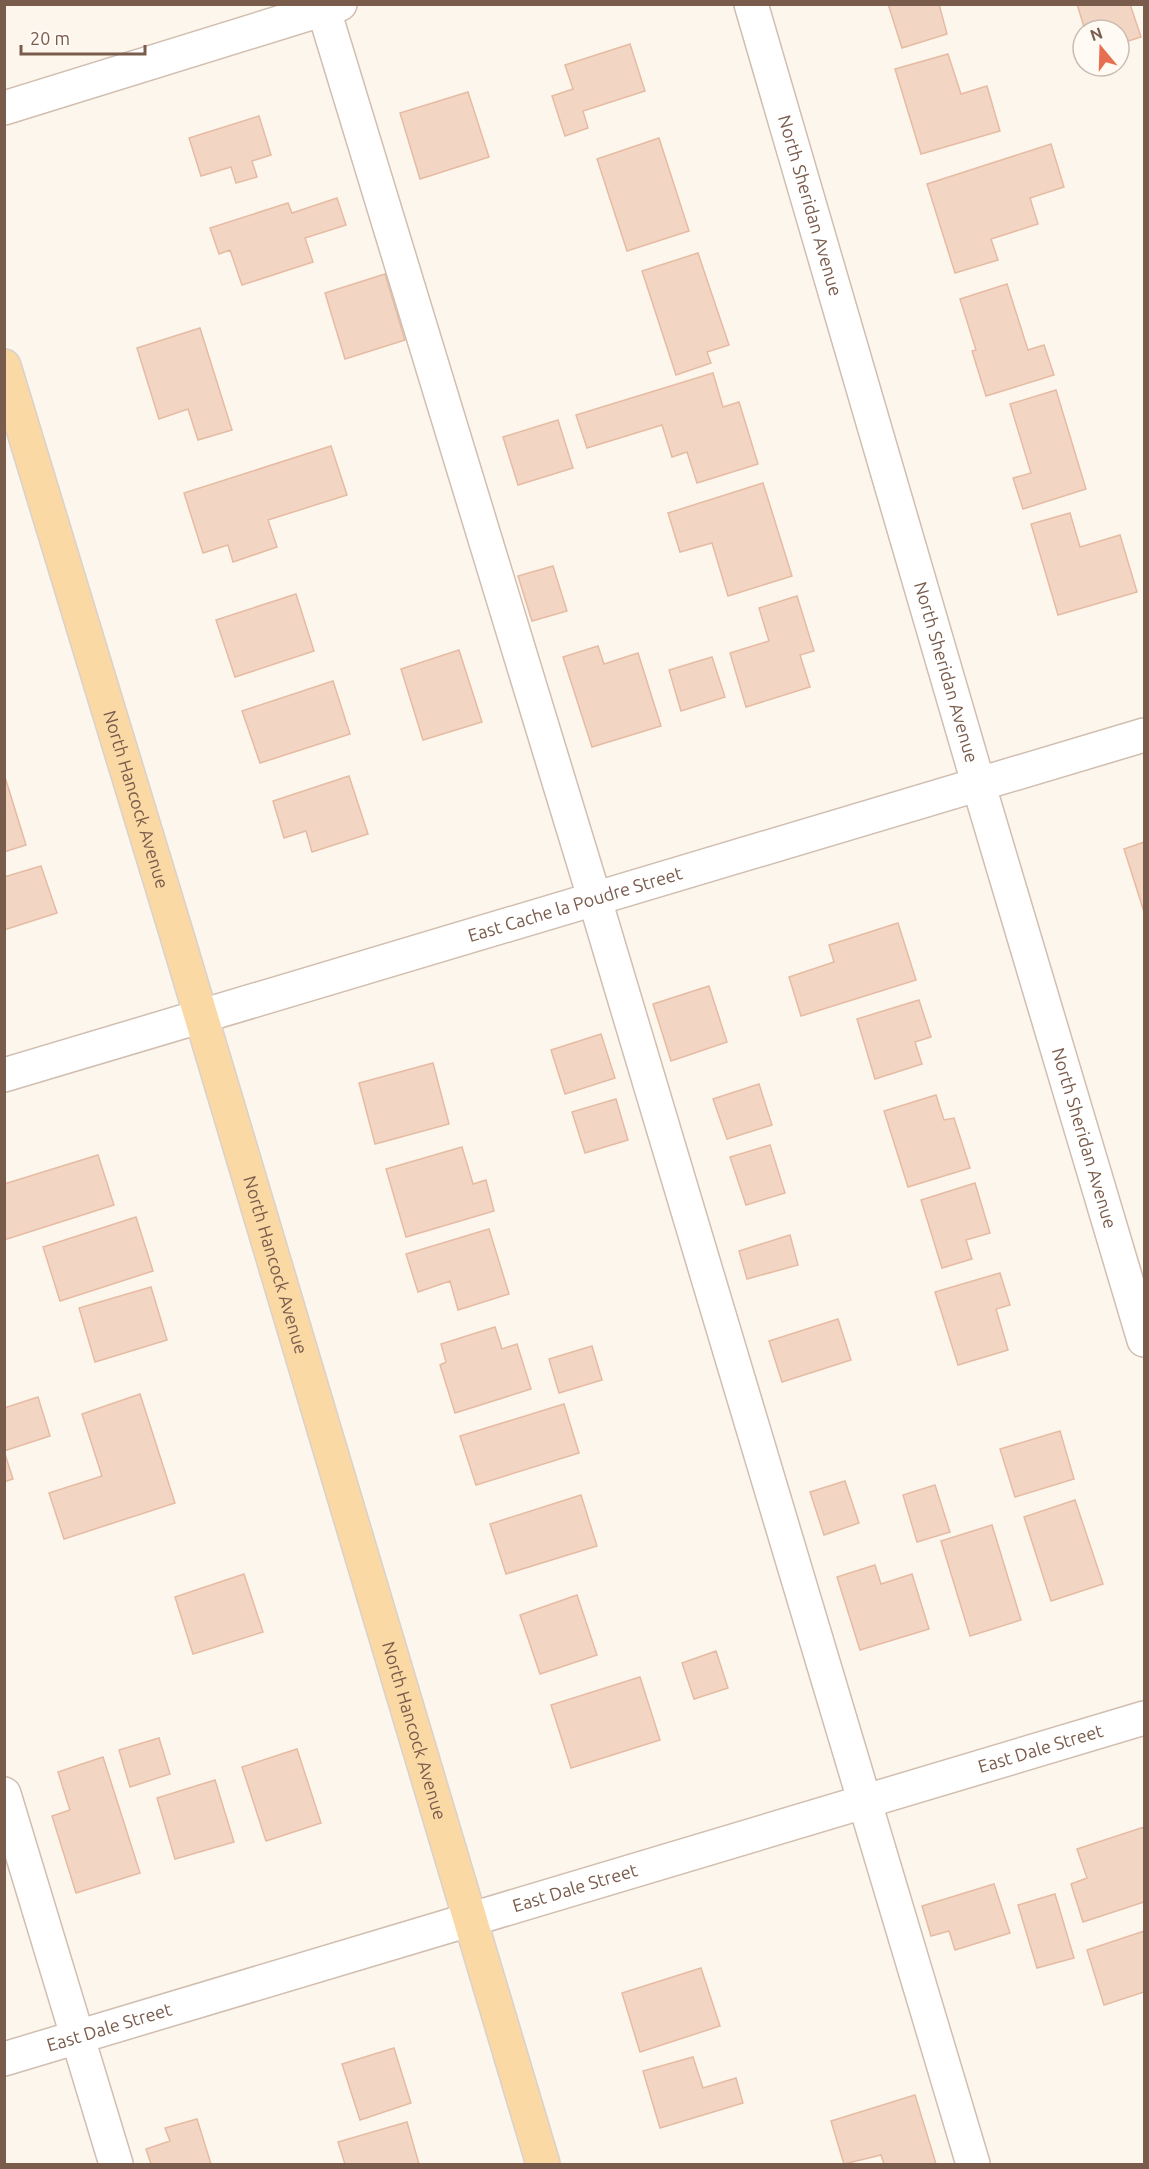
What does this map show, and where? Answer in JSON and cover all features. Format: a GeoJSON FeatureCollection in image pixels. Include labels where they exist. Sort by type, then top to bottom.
{"type":"FeatureCollection","features":[{"type":"Feature","properties":{"kind":"main road","name":"North Hancock Avenue"},"geometry":{"type":"LineString","coordinates":[[4,366],[543,2164]]}},
{"type":"Feature","properties":{"kind":"street","name":"North Sheridan Avenue"},"geometry":{"type":"LineString","coordinates":[[751,4],[979,786],[1144,1340]]}},
{"type":"Feature","properties":{"kind":"street"},"geometry":{"type":"LineString","coordinates":[[4,108],[329,6],[973,2164]]}},
{"type":"Feature","properties":{"kind":"street","name":"East Cache la Poudre Street"},"geometry":{"type":"LineString","coordinates":[[4,1075],[1144,735]]}},
{"type":"Feature","properties":{"kind":"street","name":"East Dale Street"},"geometry":{"type":"LineString","coordinates":[[4,2059],[1144,1718]]}},
{"type":"Feature","properties":{"kind":"street"},"geometry":{"type":"LineString","coordinates":[[4,1794],[116,2164]]}},
{"type":"Feature","properties":{"kind":"building"},"geometry":{"type":"Polygon","coordinates":[[[888,4],[939,4],[947,34],[902,48],[888,4]]]}},
{"type":"Feature","properties":{"kind":"building"},"geometry":{"type":"Polygon","coordinates":[[[1077,4],[1130,4],[1141,37],[1131,40],[1131,18],[1081,18],[1077,4]]]}},
{"type":"Feature","properties":{"kind":"building"},"geometry":{"type":"Polygon","coordinates":[[[630,44],[645,91],[583,111],[588,128],[565,136],[552,96],[573,89],[565,65],[630,44]]]}},
{"type":"Feature","properties":{"kind":"building"},"geometry":{"type":"Polygon","coordinates":[[[948,54],[961,94],[987,86],[1000,131],[921,154],[895,69],[948,54]]]}},
{"type":"Feature","properties":{"kind":"building"},"geometry":{"type":"Polygon","coordinates":[[[468,92],[489,157],[420,179],[400,113],[468,92]]]}},
{"type":"Feature","properties":{"kind":"building"},"geometry":{"type":"Polygon","coordinates":[[[259,116],[271,155],[252,161],[257,177],[236,183],[231,167],[201,176],[189,138],[259,116]]]}},
{"type":"Feature","properties":{"kind":"building"},"geometry":{"type":"Polygon","coordinates":[[[659,138],[689,231],[627,251],[597,159],[659,138]]]}},
{"type":"Feature","properties":{"kind":"building"},"geometry":{"type":"Polygon","coordinates":[[[1051,144],[1064,187],[1030,198],[1038,224],[991,239],[998,260],[955,273],[927,184],[1051,144]]]}},
{"type":"Feature","properties":{"kind":"building"},"geometry":{"type":"Polygon","coordinates":[[[337,198],[346,225],[305,238],[313,262],[242,285],[230,250],[219,254],[210,228],[288,203],[292,213],[337,198]]]}},
{"type":"Feature","properties":{"kind":"building"},"geometry":{"type":"Polygon","coordinates":[[[698,253],[729,345],[707,352],[711,363],[676,375],[642,271],[698,253]]]}},
{"type":"Feature","properties":{"kind":"building"},"geometry":{"type":"Polygon","coordinates":[[[385,274],[405,340],[345,359],[325,293],[385,274]]]}},
{"type":"Feature","properties":{"kind":"building"},"geometry":{"type":"Polygon","coordinates":[[[1007,284],[1028,350],[1044,345],[1054,375],[986,396],[972,351],[976,350],[960,299],[1007,284]]]}},
{"type":"Feature","properties":{"kind":"building"},"geometry":{"type":"Polygon","coordinates":[[[200,328],[232,430],[198,440],[188,409],[159,419],[137,348],[200,328]]]}},
{"type":"Feature","properties":{"kind":"building"},"geometry":{"type":"Polygon","coordinates":[[[713,373],[723,407],[739,402],[758,464],[697,483],[687,452],[672,457],[662,425],[587,448],[576,415],[713,373]]]}},
{"type":"Feature","properties":{"kind":"building"},"geometry":{"type":"Polygon","coordinates":[[[1056,390],[1086,489],[1023,509],[1013,478],[1031,473],[1010,404],[1056,390]]]}},
{"type":"Feature","properties":{"kind":"building"},"geometry":{"type":"Polygon","coordinates":[[[558,420],[573,468],[518,485],[503,437],[558,420]]]}},
{"type":"Feature","properties":{"kind":"building"},"geometry":{"type":"Polygon","coordinates":[[[331,446],[347,495],[268,520],[277,547],[233,562],[228,545],[203,553],[184,493],[331,446]]]}},
{"type":"Feature","properties":{"kind":"building"},"geometry":{"type":"Polygon","coordinates":[[[763,483],[792,576],[728,596],[712,543],[680,552],[668,513],[763,483]]]}},
{"type":"Feature","properties":{"kind":"building"},"geometry":{"type":"Polygon","coordinates":[[[1070,513],[1080,547],[1120,535],[1137,592],[1058,615],[1031,524],[1070,513]]]}},
{"type":"Feature","properties":{"kind":"building"},"geometry":{"type":"Polygon","coordinates":[[[553,566],[567,611],[532,621],[518,576],[553,566]]]}},
{"type":"Feature","properties":{"kind":"building"},"geometry":{"type":"Polygon","coordinates":[[[296,594],[314,651],[235,677],[216,620],[296,594]]]}},
{"type":"Feature","properties":{"kind":"building"},"geometry":{"type":"Polygon","coordinates":[[[797,596],[814,651],[800,655],[810,687],[746,707],[730,653],[769,641],[759,608],[797,596]]]}},
{"type":"Feature","properties":{"kind":"building"},"geometry":{"type":"Polygon","coordinates":[[[598,646],[604,664],[638,653],[661,726],[592,747],[563,657],[598,646]]]}},
{"type":"Feature","properties":{"kind":"building"},"geometry":{"type":"Polygon","coordinates":[[[459,650],[482,722],[423,740],[401,669],[459,650]]]}},
{"type":"Feature","properties":{"kind":"building"},"geometry":{"type":"Polygon","coordinates":[[[712,657],[725,697],[681,711],[669,670],[712,657]]]}},
{"type":"Feature","properties":{"kind":"building"},"geometry":{"type":"Polygon","coordinates":[[[333,681],[350,734],[260,763],[242,711],[333,681]]]}},
{"type":"Feature","properties":{"kind":"building"},"geometry":{"type":"Polygon","coordinates":[[[349,776],[368,834],[312,852],[306,831],[284,838],[273,801],[349,776]]]}},
{"type":"Feature","properties":{"kind":"building"},"geometry":{"type":"Polygon","coordinates":[[[4,777],[26,845],[4,852],[4,777]]]}},
{"type":"Feature","properties":{"kind":"building"},"geometry":{"type":"Polygon","coordinates":[[[1144,842],[1144,912],[1124,849],[1144,842]]]}},
{"type":"Feature","properties":{"kind":"building"},"geometry":{"type":"Polygon","coordinates":[[[41,866],[57,913],[4,930],[4,877],[41,866]]]}},
{"type":"Feature","properties":{"kind":"building"},"geometry":{"type":"Polygon","coordinates":[[[898,923],[916,980],[801,1016],[789,977],[834,962],[829,945],[898,923]]]}},
{"type":"Feature","properties":{"kind":"building"},"geometry":{"type":"Polygon","coordinates":[[[709,986],[727,1042],[671,1061],[653,1004],[709,986]]]}},
{"type":"Feature","properties":{"kind":"building"},"geometry":{"type":"Polygon","coordinates":[[[919,1000],[931,1037],[915,1042],[922,1064],[875,1079],[857,1019],[919,1000]]]}},
{"type":"Feature","properties":{"kind":"building"},"geometry":{"type":"Polygon","coordinates":[[[601,1034],[615,1078],[565,1094],[551,1050],[601,1034]]]}},
{"type":"Feature","properties":{"kind":"building"},"geometry":{"type":"Polygon","coordinates":[[[433,1063],[449,1124],[375,1144],[359,1083],[433,1063]]]}},
{"type":"Feature","properties":{"kind":"building"},"geometry":{"type":"Polygon","coordinates":[[[759,1084],[772,1125],[727,1139],[713,1099],[759,1084]]]}},
{"type":"Feature","properties":{"kind":"building"},"geometry":{"type":"Polygon","coordinates":[[[936,1095],[944,1120],[954,1118],[970,1168],[908,1187],[884,1111],[936,1095]]]}},
{"type":"Feature","properties":{"kind":"building"},"geometry":{"type":"Polygon","coordinates":[[[616,1099],[628,1140],[585,1153],[572,1112],[616,1099]]]}},
{"type":"Feature","properties":{"kind":"building"},"geometry":{"type":"Polygon","coordinates":[[[770,1145],[785,1193],[746,1205],[730,1157],[770,1145]]]}},
{"type":"Feature","properties":{"kind":"building"},"geometry":{"type":"Polygon","coordinates":[[[462,1147],[473,1184],[486,1180],[494,1211],[406,1237],[386,1169],[462,1147]]]}},
{"type":"Feature","properties":{"kind":"building"},"geometry":{"type":"Polygon","coordinates":[[[98,1155],[114,1205],[4,1240],[4,1184],[98,1155]]]}},
{"type":"Feature","properties":{"kind":"building"},"geometry":{"type":"Polygon","coordinates":[[[975,1183],[990,1233],[966,1240],[972,1259],[942,1268],[921,1200],[975,1183]]]}},
{"type":"Feature","properties":{"kind":"building"},"geometry":{"type":"Polygon","coordinates":[[[136,1217],[153,1271],[60,1301],[43,1247],[136,1217]]]}},
{"type":"Feature","properties":{"kind":"building"},"geometry":{"type":"Polygon","coordinates":[[[489,1229],[509,1294],[458,1310],[450,1281],[418,1292],[406,1254],[489,1229]]]}},
{"type":"Feature","properties":{"kind":"building"},"geometry":{"type":"Polygon","coordinates":[[[790,1235],[798,1265],[747,1279],[739,1251],[790,1235]]]}},
{"type":"Feature","properties":{"kind":"building"},"geometry":{"type":"Polygon","coordinates":[[[1000,1273],[1010,1305],[996,1309],[1008,1350],[958,1365],[935,1292],[1000,1273]]]}},
{"type":"Feature","properties":{"kind":"building"},"geometry":{"type":"Polygon","coordinates":[[[151,1287],[167,1340],[95,1362],[79,1308],[151,1287]]]}},
{"type":"Feature","properties":{"kind":"building"},"geometry":{"type":"Polygon","coordinates":[[[838,1319],[851,1360],[782,1382],[769,1341],[838,1319]]]}},
{"type":"Feature","properties":{"kind":"building"},"geometry":{"type":"Polygon","coordinates":[[[495,1327],[502,1349],[517,1344],[531,1389],[455,1413],[440,1365],[446,1362],[441,1344],[495,1327]]]}},
{"type":"Feature","properties":{"kind":"building"},"geometry":{"type":"Polygon","coordinates":[[[592,1346],[602,1380],[559,1393],[549,1359],[592,1346]]]}},
{"type":"Feature","properties":{"kind":"building"},"geometry":{"type":"Polygon","coordinates":[[[140,1394],[175,1503],[64,1539],[49,1493],[102,1476],[82,1414],[140,1394]]]}},
{"type":"Feature","properties":{"kind":"building"},"geometry":{"type":"Polygon","coordinates":[[[38,1397],[50,1436],[4,1451],[4,1408],[38,1397]]]}},
{"type":"Feature","properties":{"kind":"building"},"geometry":{"type":"Polygon","coordinates":[[[564,1404],[579,1453],[476,1485],[460,1436],[564,1404]]]}},
{"type":"Feature","properties":{"kind":"building"},"geometry":{"type":"Polygon","coordinates":[[[1060,1431],[1074,1479],[1015,1497],[1000,1449],[1060,1431]]]}},
{"type":"Feature","properties":{"kind":"building"},"geometry":{"type":"Polygon","coordinates":[[[4,1451],[13,1479],[4,1482],[4,1451]]]}},
{"type":"Feature","properties":{"kind":"building"},"geometry":{"type":"Polygon","coordinates":[[[845,1481],[859,1523],[824,1535],[810,1492],[845,1481]]]}},
{"type":"Feature","properties":{"kind":"building"},"geometry":{"type":"Polygon","coordinates":[[[935,1485],[950,1532],[917,1542],[903,1495],[935,1485]]]}},
{"type":"Feature","properties":{"kind":"building"},"geometry":{"type":"Polygon","coordinates":[[[581,1495],[597,1546],[506,1574],[490,1524],[581,1495]]]}},
{"type":"Feature","properties":{"kind":"building"},"geometry":{"type":"Polygon","coordinates":[[[1075,1500],[1103,1584],[1051,1601],[1024,1517],[1075,1500]]]}},
{"type":"Feature","properties":{"kind":"building"},"geometry":{"type":"Polygon","coordinates":[[[992,1525],[1021,1620],[970,1636],[941,1541],[992,1525]]]}},
{"type":"Feature","properties":{"kind":"building"},"geometry":{"type":"Polygon","coordinates":[[[875,1565],[881,1584],[912,1574],[929,1629],[860,1650],[837,1577],[875,1565]]]}},
{"type":"Feature","properties":{"kind":"building"},"geometry":{"type":"Polygon","coordinates":[[[244,1574],[263,1632],[193,1654],[175,1597],[244,1574]]]}},
{"type":"Feature","properties":{"kind":"building"},"geometry":{"type":"Polygon","coordinates":[[[577,1595],[597,1655],[540,1674],[520,1615],[577,1595]]]}},
{"type":"Feature","properties":{"kind":"building"},"geometry":{"type":"Polygon","coordinates":[[[716,1651],[728,1688],[694,1699],[682,1663],[716,1651]]]}},
{"type":"Feature","properties":{"kind":"building"},"geometry":{"type":"Polygon","coordinates":[[[640,1677],[660,1740],[571,1768],[551,1705],[640,1677]]]}},
{"type":"Feature","properties":{"kind":"building"},"geometry":{"type":"Polygon","coordinates":[[[159,1738],[170,1774],[130,1787],[119,1750],[159,1738]]]}},
{"type":"Feature","properties":{"kind":"building"},"geometry":{"type":"Polygon","coordinates":[[[297,1749],[321,1823],[266,1841],[242,1767],[297,1749]]]}},
{"type":"Feature","properties":{"kind":"building"},"geometry":{"type":"Polygon","coordinates":[[[103,1757],[140,1873],[76,1893],[52,1816],[70,1810],[58,1772],[103,1757]]]}},
{"type":"Feature","properties":{"kind":"building"},"geometry":{"type":"Polygon","coordinates":[[[215,1780],[234,1842],[175,1859],[157,1798],[215,1780]]]}},
{"type":"Feature","properties":{"kind":"building"},"geometry":{"type":"Polygon","coordinates":[[[1144,1827],[1144,1902],[1083,1922],[1071,1884],[1087,1878],[1077,1849],[1144,1827]]]}},
{"type":"Feature","properties":{"kind":"building"},"geometry":{"type":"Polygon","coordinates":[[[994,1884],[1010,1933],[955,1950],[949,1931],[931,1936],[922,1906],[994,1884]]]}},
{"type":"Feature","properties":{"kind":"building"},"geometry":{"type":"Polygon","coordinates":[[[1055,1894],[1074,1958],[1037,1968],[1018,1905],[1055,1894]]]}},
{"type":"Feature","properties":{"kind":"building"},"geometry":{"type":"Polygon","coordinates":[[[1144,1931],[1144,1992],[1104,2005],[1087,1950],[1144,1931]]]}},
{"type":"Feature","properties":{"kind":"building"},"geometry":{"type":"Polygon","coordinates":[[[701,1968],[720,2026],[640,2052],[622,1993],[701,1968]]]}},
{"type":"Feature","properties":{"kind":"building"},"geometry":{"type":"Polygon","coordinates":[[[394,2048],[411,2103],[360,2120],[342,2064],[394,2048]]]}},
{"type":"Feature","properties":{"kind":"building"},"geometry":{"type":"Polygon","coordinates":[[[693,2057],[703,2088],[736,2078],[743,2103],[660,2128],[643,2071],[693,2057]]]}},
{"type":"Feature","properties":{"kind":"building"},"geometry":{"type":"Polygon","coordinates":[[[915,2095],[936,2164],[884,2164],[881,2155],[844,2164],[831,2121],[915,2095]]]}},
{"type":"Feature","properties":{"kind":"building"},"geometry":{"type":"Polygon","coordinates":[[[197,2119],[211,2164],[151,2164],[146,2149],[170,2141],[165,2128],[197,2119]]]}},
{"type":"Feature","properties":{"kind":"building"},"geometry":{"type":"Polygon","coordinates":[[[407,2122],[419,2164],[345,2164],[338,2142],[407,2122]]]}}]}
